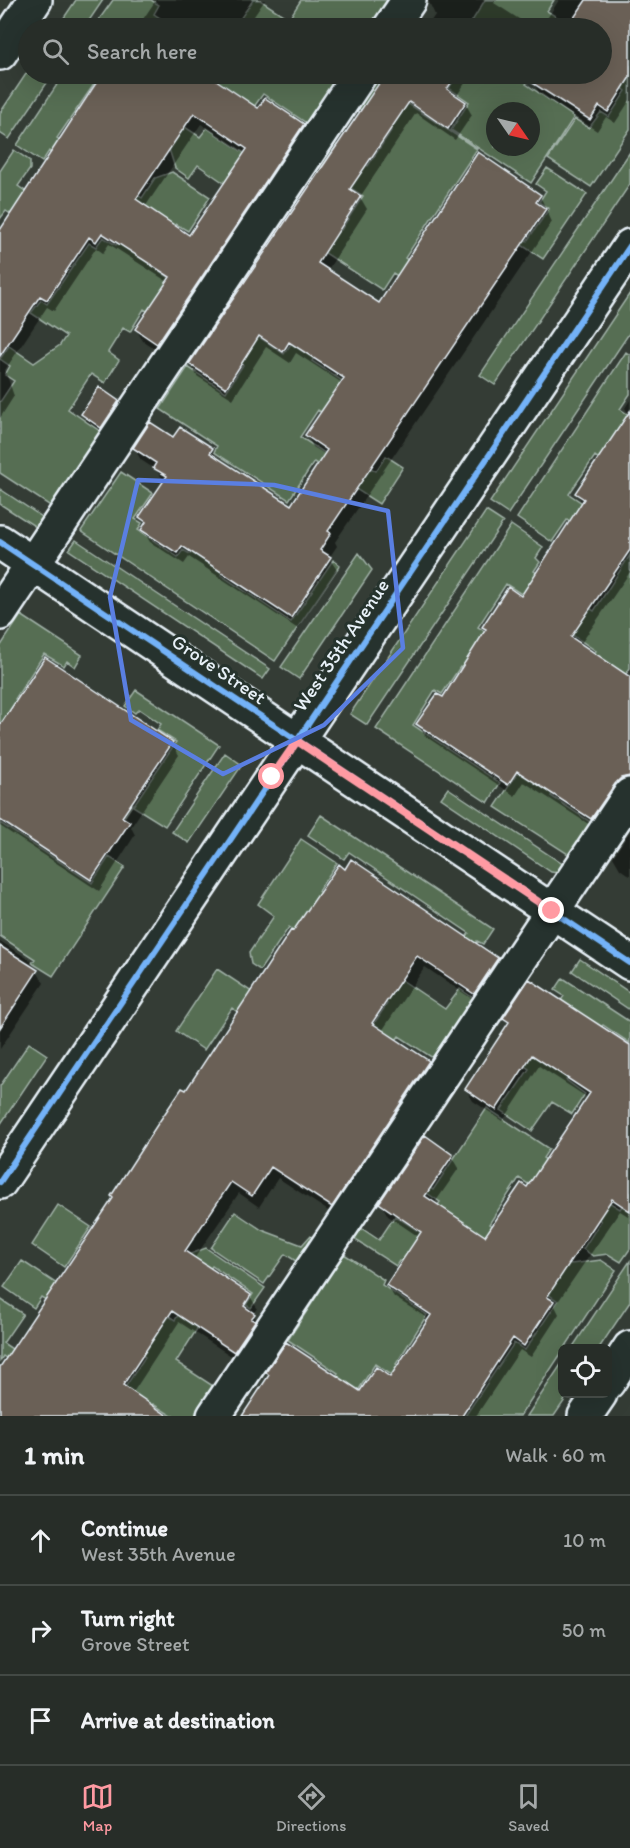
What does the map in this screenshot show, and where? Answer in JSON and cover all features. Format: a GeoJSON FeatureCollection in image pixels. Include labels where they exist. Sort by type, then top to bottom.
{"type":"FeatureCollection","features":[{"type":"Feature","properties":{"kind":"street"},"geometry":{"type":"LineString","coordinates":[[23,18],[35,0]]}},
{"type":"Feature","properties":{"kind":"street"},"geometry":{"type":"LineString","coordinates":[[397,18],[409,0]]}},
{"type":"Feature","properties":{"kind":"street"},"geometry":{"type":"LineString","coordinates":[[0,53],[18,26]]}},
{"type":"Feature","properties":{"kind":"street"},"geometry":{"type":"LineString","coordinates":[[0,613],[353,84]]}},
{"type":"Feature","properties":{"kind":"street","name":"West 35th Avenue"},"geometry":{"type":"LineString","coordinates":[[0,1182],[630,246]]}},
{"type":"Feature","properties":{"kind":"street","name":"Grove Street"},"geometry":{"type":"LineString","coordinates":[[0,543],[630,963]]}},
{"type":"Feature","properties":{"kind":"street"},"geometry":{"type":"LineString","coordinates":[[214,1416],[630,795]]}},
{"type":"Feature","properties":{"kind":"street"},"geometry":{"type":"LineString","coordinates":[[612,1376],[630,1348]]}},
{"type":"Feature","properties":{"kind":"street"},"geometry":{"type":"LineString","coordinates":[[585,1416],[597,1398]]}},
{"type":"Feature","properties":{"kind":"highlighted area"},"geometry":{"type":"Polygon","coordinates":[[[138,480],[274,485],[388,511],[403,648],[324,725],[223,774],[131,720],[110,597],[138,480]]]}},
{"type":"Feature","properties":{"kind":"green space"},"geometry":{"type":"Polygon","coordinates":[[[76,0],[103,0],[91,18],[64,18],[76,0]]]}},
{"type":"Feature","properties":{"kind":"green space"},"geometry":{"type":"Polygon","coordinates":[[[113,0],[151,0],[159,5],[154,14],[160,18],[100,18],[113,0]]]}},
{"type":"Feature","properties":{"kind":"green space"},"geometry":{"type":"Polygon","coordinates":[[[253,0],[260,0],[287,18],[241,18],[253,0]]]}},
{"type":"Feature","properties":{"kind":"green space"},"geometry":{"type":"Polygon","coordinates":[[[301,0],[395,0],[383,18],[290,18],[301,0]]]}},
{"type":"Feature","properties":{"kind":"green space"},"geometry":{"type":"Polygon","coordinates":[[[485,0],[554,0],[547,11],[558,18],[474,18],[485,0]]]}},
{"type":"Feature","properties":{"kind":"green space"},"geometry":{"type":"Polygon","coordinates":[[[630,67],[630,129],[591,187],[548,159],[575,119],[589,128],[601,112],[609,117],[626,91],[618,85],[630,67]]]}},
{"type":"Feature","properties":{"kind":"green space"},"geometry":{"type":"Polygon","coordinates":[[[19,84],[46,84],[9,139],[0,133],[0,113],[19,84]]]}},
{"type":"Feature","properties":{"kind":"green space"},"geometry":{"type":"Polygon","coordinates":[[[57,84],[94,84],[57,138],[66,144],[57,156],[49,151],[42,162],[17,145],[57,84]]]}},
{"type":"Feature","properties":{"kind":"green space"},"geometry":{"type":"Polygon","coordinates":[[[97,84],[119,84],[200,137],[207,128],[270,170],[249,200],[198,165],[189,178],[175,168],[169,149],[89,95],[97,84]]]}},
{"type":"Feature","properties":{"kind":"green space"},"geometry":{"type":"Polygon","coordinates":[[[214,84],[339,84],[311,126],[263,94],[234,135],[211,89],[214,84]]]}},
{"type":"Feature","properties":{"kind":"green space"},"geometry":{"type":"Polygon","coordinates":[[[374,84],[378,84],[477,149],[405,258],[474,303],[404,280],[393,273],[382,290],[319,249],[334,227],[341,230],[363,196],[321,168],[337,145],[368,166],[391,131],[357,107],[374,84]]]}},
{"type":"Feature","properties":{"kind":"green space"},"geometry":{"type":"Polygon","coordinates":[[[452,84],[526,84],[574,117],[531,183],[490,156],[540,156],[540,102],[486,102],[486,153],[451,130],[469,102],[449,88],[452,84]]]}},
{"type":"Feature","properties":{"kind":"green space"},"geometry":{"type":"Polygon","coordinates":[[[14,150],[30,161],[30,169],[18,186],[31,195],[18,219],[6,211],[0,219],[0,171],[14,150]]]}},
{"type":"Feature","properties":{"kind":"green space"},"geometry":{"type":"Polygon","coordinates":[[[630,152],[630,184],[495,385],[480,375],[630,152]]]}},
{"type":"Feature","properties":{"kind":"green space"},"geometry":{"type":"Polygon","coordinates":[[[547,168],[587,194],[543,259],[517,242],[521,237],[527,241],[549,209],[539,202],[546,191],[536,184],[547,168]]]}},
{"type":"Feature","properties":{"kind":"green space"},"geometry":{"type":"Polygon","coordinates":[[[172,172],[210,197],[188,231],[176,224],[149,264],[195,295],[174,328],[144,309],[130,332],[123,328],[108,352],[119,360],[105,383],[91,374],[68,409],[104,434],[55,509],[0,473],[0,402],[14,381],[5,375],[10,366],[0,359],[9,346],[34,363],[60,345],[66,336],[31,313],[41,300],[47,304],[89,243],[96,247],[103,237],[116,245],[131,222],[132,191],[142,198],[155,178],[172,172]]]}},
{"type":"Feature","properties":{"kind":"green space"},"geometry":{"type":"Polygon","coordinates":[[[630,293],[630,332],[508,514],[490,502],[630,293]]]}},
{"type":"Feature","properties":{"kind":"green space"},"geometry":{"type":"Polygon","coordinates":[[[307,321],[329,335],[312,361],[367,397],[332,419],[318,410],[300,437],[359,475],[365,465],[376,471],[386,456],[403,467],[379,504],[314,462],[289,500],[214,452],[217,446],[160,409],[188,367],[226,392],[243,365],[232,358],[250,331],[284,354],[307,321]]]}},
{"type":"Feature","properties":{"kind":"green space"},"geometry":{"type":"Polygon","coordinates":[[[626,352],[630,355],[630,394],[620,409],[630,416],[602,461],[595,456],[569,494],[630,535],[622,558],[567,520],[552,542],[517,518],[626,352]]]}},
{"type":"Feature","properties":{"kind":"green space"},"geometry":{"type":"Polygon","coordinates":[[[121,472],[153,493],[135,519],[142,523],[138,530],[178,557],[183,550],[190,554],[243,474],[274,495],[221,575],[291,622],[333,560],[340,565],[275,661],[81,531],[121,472]]]}},
{"type":"Feature","properties":{"kind":"green space"},"geometry":{"type":"Polygon","coordinates":[[[0,489],[45,519],[39,529],[0,504],[0,489]]]}},
{"type":"Feature","properties":{"kind":"green space"},"geometry":{"type":"Polygon","coordinates":[[[486,511],[503,522],[367,725],[350,714],[486,511]]]}},
{"type":"Feature","properties":{"kind":"green space"},"geometry":{"type":"Polygon","coordinates":[[[511,525],[543,547],[536,558],[540,562],[534,571],[580,602],[566,623],[506,584],[478,627],[510,648],[486,684],[460,667],[442,694],[435,690],[413,725],[500,783],[488,803],[376,729],[511,525]]]}},
{"type":"Feature","properties":{"kind":"green space"},"geometry":{"type":"Polygon","coordinates":[[[76,540],[270,669],[263,679],[69,550],[76,540]]]}},
{"type":"Feature","properties":{"kind":"green space"},"geometry":{"type":"Polygon","coordinates":[[[359,553],[372,570],[299,679],[281,667],[359,553]]]}},
{"type":"Feature","properties":{"kind":"green space"},"geometry":{"type":"Polygon","coordinates":[[[630,555],[630,668],[599,716],[571,690],[596,651],[565,630],[583,604],[594,611],[630,555]]]}},
{"type":"Feature","properties":{"kind":"green space"},"geometry":{"type":"Polygon","coordinates":[[[21,615],[82,655],[75,667],[67,661],[64,666],[44,654],[15,699],[80,743],[69,761],[133,804],[125,816],[0,731],[0,647],[21,615]]]}},
{"type":"Feature","properties":{"kind":"green space"},"geometry":{"type":"Polygon","coordinates":[[[136,690],[219,745],[165,826],[133,806],[176,742],[157,730],[161,724],[139,709],[135,713],[125,706],[136,690]]]}},
{"type":"Feature","properties":{"kind":"green space"},"geometry":{"type":"Polygon","coordinates":[[[582,749],[551,796],[592,823],[571,856],[495,807],[533,750],[582,749]]]}},
{"type":"Feature","properties":{"kind":"green space"},"geometry":{"type":"Polygon","coordinates":[[[225,753],[242,765],[189,843],[172,832],[225,753]]]}},
{"type":"Feature","properties":{"kind":"green space"},"geometry":{"type":"Polygon","coordinates":[[[448,788],[564,865],[559,873],[551,872],[441,798],[448,788]]]}},
{"type":"Feature","properties":{"kind":"green space"},"geometry":{"type":"Polygon","coordinates":[[[321,815],[493,929],[483,944],[477,941],[461,965],[458,951],[469,933],[349,852],[344,859],[308,835],[321,815]]]}},
{"type":"Feature","properties":{"kind":"green space"},"geometry":{"type":"Polygon","coordinates":[[[0,823],[92,883],[109,857],[125,867],[53,976],[32,963],[35,959],[0,936],[0,823]]]}},
{"type":"Feature","properties":{"kind":"green space"},"geometry":{"type":"Polygon","coordinates":[[[301,839],[337,863],[318,891],[326,897],[311,919],[445,1009],[460,989],[476,1000],[436,1060],[399,1036],[396,1040],[373,1025],[387,1004],[379,998],[384,991],[289,927],[260,970],[251,964],[249,953],[274,916],[258,904],[301,839]]]}},
{"type":"Feature","properties":{"kind":"green space"},"geometry":{"type":"Polygon","coordinates":[[[580,959],[630,993],[630,1010],[572,971],[580,959]]]}},
{"type":"Feature","properties":{"kind":"green space"},"geometry":{"type":"Polygon","coordinates":[[[217,969],[374,1073],[243,1016],[232,1008],[204,1050],[176,1031],[217,969]]]}},
{"type":"Feature","properties":{"kind":"green space"},"geometry":{"type":"Polygon","coordinates":[[[563,978],[630,1022],[630,1043],[603,1025],[566,1080],[585,1094],[572,1114],[552,1102],[532,1131],[501,1110],[529,1069],[520,1063],[564,996],[555,990],[563,978]]]}},
{"type":"Feature","properties":{"kind":"green space"},"geometry":{"type":"Polygon","coordinates":[[[29,1043],[47,1055],[0,1125],[0,1086],[29,1043]]]}},
{"type":"Feature","properties":{"kind":"green space"},"geometry":{"type":"Polygon","coordinates":[[[487,1108],[549,1149],[543,1158],[602,1197],[559,1204],[519,1178],[489,1224],[557,1269],[444,1290],[399,1261],[396,1266],[354,1239],[361,1228],[379,1240],[395,1216],[420,1232],[440,1202],[400,1175],[403,1171],[433,1190],[487,1108]]]}},
{"type":"Feature","properties":{"kind":"green space"},"geometry":{"type":"Polygon","coordinates":[[[630,1194],[630,1249],[621,1262],[608,1254],[593,1256],[583,1249],[601,1221],[593,1215],[604,1199],[620,1209],[630,1194]]]}},
{"type":"Feature","properties":{"kind":"green space"},"geometry":{"type":"Polygon","coordinates":[[[58,1205],[91,1227],[64,1267],[32,1245],[58,1205]]]}},
{"type":"Feature","properties":{"kind":"green space"},"geometry":{"type":"Polygon","coordinates":[[[235,1212],[262,1230],[302,1245],[310,1236],[316,1238],[299,1263],[285,1254],[264,1284],[211,1248],[235,1212]]]}},
{"type":"Feature","properties":{"kind":"green space"},"geometry":{"type":"Polygon","coordinates":[[[206,1248],[265,1288],[251,1308],[246,1305],[253,1294],[212,1266],[205,1276],[190,1254],[206,1248]]]}},
{"type":"Feature","properties":{"kind":"green space"},"geometry":{"type":"Polygon","coordinates":[[[344,1254],[384,1280],[382,1285],[427,1315],[396,1364],[466,1410],[462,1416],[454,1416],[375,1364],[356,1394],[317,1404],[338,1373],[288,1340],[344,1254]]]}},
{"type":"Feature","properties":{"kind":"green space"},"geometry":{"type":"Polygon","coordinates":[[[601,1260],[616,1270],[567,1344],[558,1344],[558,1358],[520,1416],[465,1416],[514,1343],[525,1350],[558,1301],[548,1294],[566,1261],[571,1264],[601,1260]]]}},
{"type":"Feature","properties":{"kind":"green space"},"geometry":{"type":"Polygon","coordinates":[[[22,1261],[145,1342],[164,1313],[175,1320],[192,1294],[211,1307],[176,1362],[216,1388],[197,1416],[172,1416],[153,1404],[135,1410],[118,1398],[145,1357],[57,1299],[53,1304],[41,1297],[34,1308],[4,1287],[22,1261]]]}},
{"type":"Feature","properties":{"kind":"green space"},"geometry":{"type":"Polygon","coordinates":[[[630,1261],[630,1302],[602,1344],[575,1344],[630,1261]]]}},
{"type":"Feature","properties":{"kind":"green space"},"geometry":{"type":"Polygon","coordinates":[[[0,1299],[23,1314],[3,1343],[83,1396],[78,1406],[3,1356],[0,1361],[0,1299]]]}},
{"type":"Feature","properties":{"kind":"green space"},"geometry":{"type":"Polygon","coordinates":[[[558,1369],[558,1398],[566,1398],[554,1416],[527,1416],[558,1369]]]}},
{"type":"Feature","properties":{"kind":"building"},"geometry":{"type":"Polygon","coordinates":[[[586,0],[630,0],[630,77],[608,112],[599,106],[590,120],[534,84],[612,84],[612,18],[574,18],[586,0]]]}},
{"type":"Feature","properties":{"kind":"building"},"geometry":{"type":"Polygon","coordinates":[[[95,84],[222,84],[258,108],[265,98],[304,124],[157,344],[135,329],[170,277],[102,233],[96,242],[89,237],[47,300],[40,296],[0,356],[0,230],[95,84]],[[194,113],[136,199],[189,235],[247,149],[194,113]]]}},
{"type":"Feature","properties":{"kind":"building"},"geometry":{"type":"Polygon","coordinates":[[[379,84],[450,84],[447,89],[466,102],[448,129],[409,102],[350,189],[361,196],[318,263],[379,303],[478,152],[541,195],[536,202],[546,209],[328,531],[331,533],[320,550],[331,557],[291,618],[182,546],[177,553],[141,530],[146,522],[139,517],[167,476],[153,468],[156,463],[133,448],[150,422],[173,437],[180,427],[213,448],[210,453],[291,505],[327,450],[305,435],[344,378],[289,342],[283,352],[259,336],[226,388],[189,364],[379,84]]]}},
{"type":"Feature","properties":{"kind":"building"},"geometry":{"type":"Polygon","coordinates":[[[99,387],[119,401],[101,428],[81,414],[99,387]]]}},
{"type":"Feature","properties":{"kind":"building"},"geometry":{"type":"Polygon","coordinates":[[[630,411],[630,550],[571,637],[630,677],[630,776],[621,778],[615,784],[591,819],[517,771],[508,785],[416,724],[437,694],[443,697],[486,629],[482,627],[508,587],[521,596],[584,499],[575,493],[630,411]]]}},
{"type":"Feature","properties":{"kind":"building"},"geometry":{"type":"Polygon","coordinates":[[[45,657],[173,742],[122,817],[130,822],[91,880],[0,820],[0,725],[45,657]]]}},
{"type":"Feature","properties":{"kind":"building"},"geometry":{"type":"Polygon","coordinates":[[[351,859],[498,958],[474,994],[417,956],[372,1023],[429,1061],[332,1207],[271,1167],[252,1196],[231,1182],[185,1251],[251,1295],[244,1306],[255,1314],[251,1319],[255,1321],[234,1352],[172,1311],[123,1385],[168,1416],[0,1416],[0,1367],[113,1198],[111,1196],[157,1125],[182,1088],[186,1090],[291,930],[293,931],[339,864],[345,869],[351,859]]]}},
{"type":"Feature","properties":{"kind":"building"},"geometry":{"type":"Polygon","coordinates":[[[0,946],[38,970],[0,1028],[0,946]]]}},
{"type":"Feature","properties":{"kind":"building"},"geometry":{"type":"Polygon","coordinates":[[[529,979],[630,1045],[630,1211],[612,1199],[547,1297],[554,1301],[524,1346],[513,1338],[462,1416],[242,1416],[269,1375],[266,1372],[286,1342],[360,1391],[376,1367],[390,1377],[431,1315],[386,1285],[421,1232],[379,1203],[425,1135],[453,1155],[425,1196],[485,1236],[521,1183],[527,1187],[590,1093],[532,1055],[496,1110],[465,1089],[509,1022],[503,1018],[529,979]]]}},
{"type":"Feature","properties":{"kind":"cycle path"},"geometry":{"type":"LineString","coordinates":[[0,1182],[630,246]]}},
{"type":"Feature","properties":{"kind":"cycle path"},"geometry":{"type":"LineString","coordinates":[[0,542],[630,963]]}},
{"type":"Feature","properties":{"kind":"route"},"geometry":{"type":"LineString","coordinates":[[272,777],[297,741],[552,911]]}}]}
